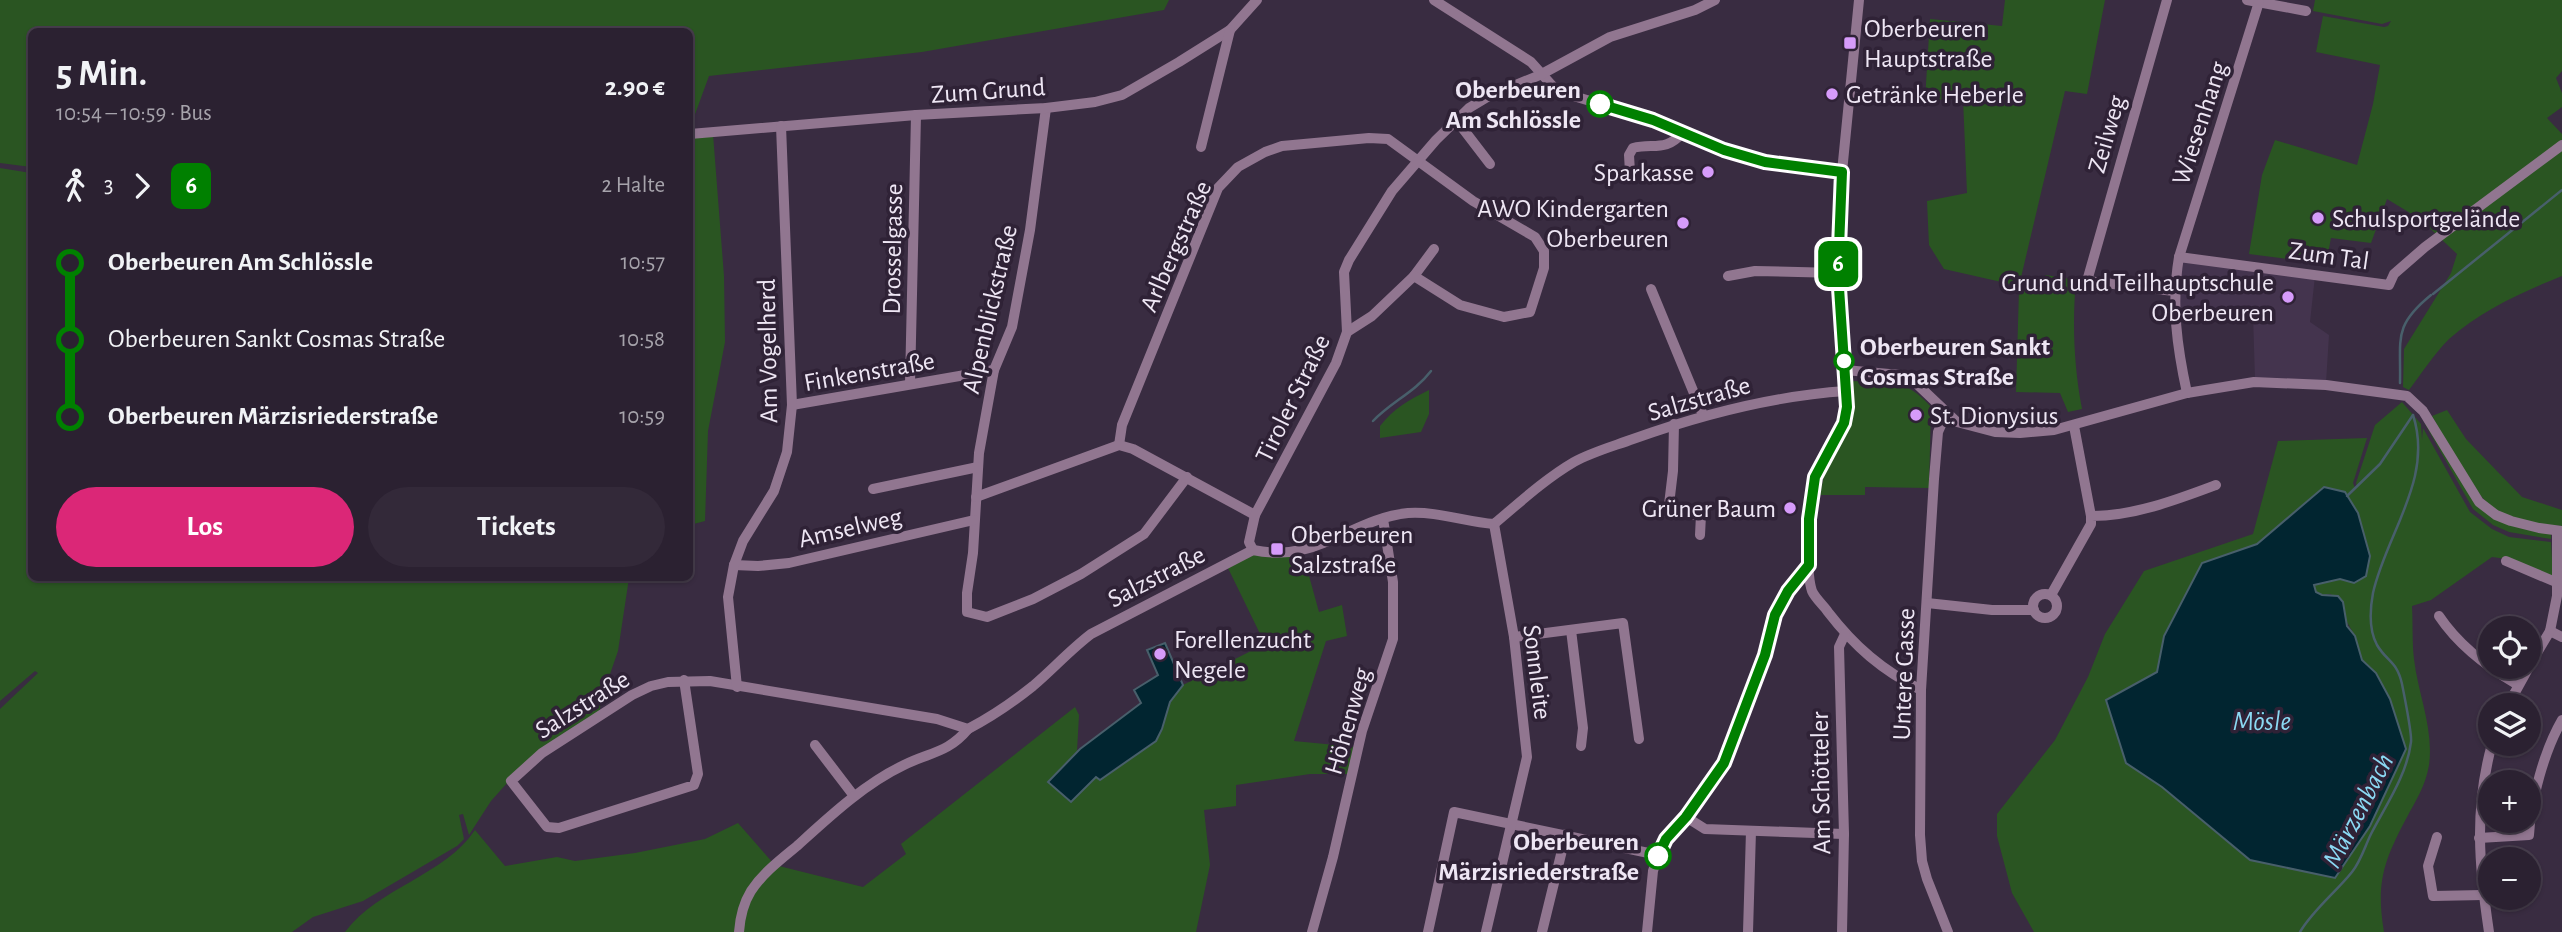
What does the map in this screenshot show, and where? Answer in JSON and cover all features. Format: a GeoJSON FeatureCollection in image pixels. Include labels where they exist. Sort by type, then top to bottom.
{"type":"FeatureCollection","features":[{"type":"Feature","properties":{"kind":"street","name":"Zum Grund"},"geometry":{"type":"LineString","coordinates":[[693,134],[916,115],[1046,108],[1095,102],[1122,95],[1230,30],[1257,0]]}},
{"type":"Feature","properties":{"kind":"street"},"geometry":{"type":"LineString","coordinates":[[1434,0],[1531,62],[1557,91],[1653,120],[1724,150],[1765,162],[1842,172]]}},
{"type":"Feature","properties":{"kind":"street","name":"Tiroler Straße"},"geometry":{"type":"LineString","coordinates":[[1253,550],[1249,542],[1255,515],[1336,363],[1347,332],[1344,272],[1349,260],[1392,191],[1418,160],[1469,107],[1489,96],[1540,75],[1610,37],[1715,0]]}},
{"type":"Feature","properties":{"kind":"street"},"geometry":{"type":"LineString","coordinates":[[1859,0],[1842,172],[1838,273],[1847,407],[1844,423],[1815,477],[1809,519],[1809,565],[1812,591],[1845,635],[1888,673],[1921,690]]}},
{"type":"Feature","properties":{"kind":"street","name":"Zeilweg"},"geometry":{"type":"LineString","coordinates":[[2167,0],[2087,281],[2174,291]]}},
{"type":"Feature","properties":{"kind":"street"},"geometry":{"type":"LineString","coordinates":[[2248,0],[2306,11]]}},
{"type":"Feature","properties":{"kind":"street","name":"Wiesenhang"},"geometry":{"type":"LineString","coordinates":[[2179,257],[2259,2]]}},
{"type":"Feature","properties":{"kind":"street"},"geometry":{"type":"LineString","coordinates":[[1202,147],[1230,30]]}},
{"type":"Feature","properties":{"kind":"street","name":"Alpenblickstraße"},"geometry":{"type":"LineString","coordinates":[[1046,108],[1030,230],[1012,327],[994,370],[978,467],[967,612],[987,617],[1033,599],[1081,574],[1142,536],[1187,477]]}},
{"type":"Feature","properties":{"kind":"street","name":"Drosselgasse"},"geometry":{"type":"LineString","coordinates":[[910,384],[916,115]]}},
{"type":"Feature","properties":{"kind":"street"},"geometry":{"type":"LineString","coordinates":[[1457,121],[1490,164]]}},
{"type":"Feature","properties":{"kind":"street","name":"Am Vogelherd"},"geometry":{"type":"LineString","coordinates":[[737,687],[728,597],[734,565],[743,541],[774,491],[787,453],[792,405],[781,126]]}},
{"type":"Feature","properties":{"kind":"street"},"geometry":{"type":"LineString","coordinates":[[1630,172],[1629,155],[1633,148],[1665,146],[1675,142],[1682,133]]}},
{"type":"Feature","properties":{"kind":"street","name":"Arlbergstraße"},"geometry":{"type":"LineString","coordinates":[[1119,445],[1122,425],[1213,198],[1218,188],[1238,167],[1282,146],[1369,138],[1388,139],[1473,201],[1535,237],[1544,251],[1544,268],[1530,312],[1504,317],[1460,305],[1414,276]]}},
{"type":"Feature","properties":{"kind":"street","name":"Zum Tal"},"geometry":{"type":"LineString","coordinates":[[2179,257],[2389,285],[2394,274],[2425,247],[2562,145]]}},
{"type":"Feature","properties":{"kind":"street"},"geometry":{"type":"LineString","coordinates":[[1347,332],[1372,316],[1414,276],[1434,249]]}},
{"type":"Feature","properties":{"kind":"street"},"geometry":{"type":"LineString","coordinates":[[2179,257],[2174,291],[2178,341],[2187,393]]}},
{"type":"Feature","properties":{"kind":"street"},"geometry":{"type":"LineString","coordinates":[[1728,276],[1755,271],[1838,273]]}},
{"type":"Feature","properties":{"kind":"street"},"geometry":{"type":"LineString","coordinates":[[1651,289],[1703,415]]}},
{"type":"Feature","properties":{"kind":"street","name":"Finkenstraße"},"geometry":{"type":"LineString","coordinates":[[792,405],[994,370]]}},
{"type":"Feature","properties":{"kind":"street"},"geometry":{"type":"LineString","coordinates":[[1845,370],[1900,375],[1917,384],[1956,422],[1995,432],[2020,433],[2074,426],[2187,393],[2257,382],[2326,385],[2407,396],[2423,411],[2479,502],[2496,515],[2511,521],[2560,531],[2558,583],[2550,631],[2541,646]]}},
{"type":"Feature","properties":{"kind":"street","name":"Salzstraße"},"geometry":{"type":"LineString","coordinates":[[1494,524],[1574,462],[1674,424],[1777,398],[1846,391]]}},
{"type":"Feature","properties":{"kind":"street","name":"Untere Gasse"},"geometry":{"type":"LineString","coordinates":[[1946,414],[1938,432],[1921,690],[1922,861],[1948,932]]}},
{"type":"Feature","properties":{"kind":"street"},"geometry":{"type":"LineString","coordinates":[[1674,424],[1674,458],[1668,513],[1701,515],[1700,535]]}},
{"type":"Feature","properties":{"kind":"street"},"geometry":{"type":"LineString","coordinates":[[2051,595],[2091,524],[2074,426]]}},
{"type":"Feature","properties":{"kind":"street"},"geometry":{"type":"LineString","coordinates":[[976,497],[1119,445],[1133,449],[1255,515]]}},
{"type":"Feature","properties":{"kind":"street"},"geometry":{"type":"LineString","coordinates":[[873,489],[978,467]]}},
{"type":"Feature","properties":{"kind":"street"},"geometry":{"type":"LineString","coordinates":[[2091,516],[2106,516],[2168,503],[2216,485]]}},
{"type":"Feature","properties":{"kind":"street"},"geometry":{"type":"LineString","coordinates":[[1253,550],[1280,554],[1298,552],[1384,519],[1409,513],[1437,514],[1466,522],[1494,524]]}},
{"type":"Feature","properties":{"kind":"street","name":"Höhenweg"},"geometry":{"type":"LineString","coordinates":[[1312,932],[1333,857],[1362,731],[1393,639],[1393,582],[1384,519]]}},
{"type":"Feature","properties":{"kind":"street","name":"Amselweg"},"geometry":{"type":"LineString","coordinates":[[734,565],[789,563],[974,520]]}},
{"type":"Feature","properties":{"kind":"street","name":"Sonnleite"},"geometry":{"type":"LineString","coordinates":[[1486,932],[1527,757],[1514,637],[1494,524]]}},
{"type":"Feature","properties":{"kind":"street","name":"Salzstraße"},"geometry":{"type":"LineString","coordinates":[[684,680],[698,774],[694,785],[552,829],[547,827],[511,781],[542,754],[632,695],[651,686],[684,680],[710,681],[937,719],[968,729],[987,719],[1034,685],[1070,649],[1091,634],[1253,550]]}},
{"type":"Feature","properties":{"kind":"street"},"geometry":{"type":"LineString","coordinates":[[2506,561],[2558,583]]}},
{"type":"Feature","properties":{"kind":"street"},"geometry":{"type":"LineString","coordinates":[[1647,932],[1653,871],[1658,856],[1666,839],[1686,817],[1724,763],[1765,655],[1775,615],[1788,591],[1809,565]]}},
{"type":"Feature","properties":{"kind":"street"},"geometry":{"type":"LineString","coordinates":[[2038,595],[2051,595],[2057,604],[2054,614],[2043,618],[2034,610],[2033,602],[2038,595]]}},
{"type":"Feature","properties":{"kind":"street"},"geometry":{"type":"LineString","coordinates":[[1927,603],[1992,610],[2034,610]]}},
{"type":"Feature","properties":{"kind":"street"},"geometry":{"type":"LineString","coordinates":[[2439,617],[2451,634],[2491,669],[2518,685]]}},
{"type":"Feature","properties":{"kind":"street"},"geometry":{"type":"LineString","coordinates":[[1514,637],[1623,623],[1639,739]]}},
{"type":"Feature","properties":{"kind":"street"},"geometry":{"type":"LineString","coordinates":[[1571,630],[1583,728],[1580,746]]}},
{"type":"Feature","properties":{"kind":"street"},"geometry":{"type":"LineString","coordinates":[[2550,631],[2562,636]]}},
{"type":"Feature","properties":{"kind":"street","name":"Am Schötteler"},"geometry":{"type":"LineString","coordinates":[[1842,932],[1844,834],[1839,647],[1845,635]]}},
{"type":"Feature","properties":{"kind":"street"},"geometry":{"type":"LineString","coordinates":[[2514,693],[2522,679]]}},
{"type":"Feature","properties":{"kind":"street"},"geometry":{"type":"LineString","coordinates":[[2479,838],[2529,835],[2530,812],[2544,758],[2562,720]]}},
{"type":"Feature","properties":{"kind":"street"},"geometry":{"type":"LineString","coordinates":[[738,932],[752,890],[774,863],[854,796],[904,765],[938,753],[957,741],[968,729]]}},
{"type":"Feature","properties":{"kind":"street"},"geometry":{"type":"LineString","coordinates":[[815,746],[854,796]]}},
{"type":"Feature","properties":{"kind":"street"},"geometry":{"type":"LineString","coordinates":[[2480,847],[2483,776],[2489,756]]}},
{"type":"Feature","properties":{"kind":"street"},"geometry":{"type":"LineString","coordinates":[[1428,932],[1454,812],[1566,834],[1658,856]]}},
{"type":"Feature","properties":{"kind":"street"},"geometry":{"type":"LineString","coordinates":[[1686,817],[1705,829],[1844,834]]}},
{"type":"Feature","properties":{"kind":"street"},"geometry":{"type":"LineString","coordinates":[[1748,932],[1751,831]]}},
{"type":"Feature","properties":{"kind":"street"},"geometry":{"type":"LineString","coordinates":[[1542,932],[1566,834]]}},
{"type":"Feature","properties":{"kind":"street"},"geometry":{"type":"LineString","coordinates":[[2437,837],[2428,866],[2433,896],[2478,895]]}},
{"type":"Feature","properties":{"kind":"street"},"geometry":{"type":"LineString","coordinates":[[2485,910],[2489,932]]}},
{"type":"Feature","properties":{"kind":"shaded area"},"geometry":{"type":"Polygon","coordinates":[[[2180,259],[2315,276],[2310,322],[2329,335],[2326,383],[2255,380],[2253,314],[2178,321],[2180,259]]]}},
{"type":"Feature","properties":{"kind":"green space"},"geometry":{"type":"Polygon","coordinates":[[[0,0],[1169,0],[1164,10],[922,52],[709,76],[694,117],[695,132],[693,132],[693,28],[28,28],[28,167],[0,163],[0,0]]]}},
{"type":"Feature","properties":{"kind":"green space"},"geometry":{"type":"Polygon","coordinates":[[[2005,0],[2105,0],[2087,94],[2065,91],[2019,286],[1944,269],[1929,245],[1927,201],[1967,193],[1963,99],[1925,100],[1930,19],[2002,26],[2005,0]]]}},
{"type":"Feature","properties":{"kind":"green space"},"geometry":{"type":"Polygon","coordinates":[[[2315,0],[2562,0],[2562,71],[2556,78],[2562,93],[2562,107],[2547,118],[2562,134],[2562,144],[2437,235],[2420,219],[2387,199],[2371,243],[2331,238],[2326,264],[2249,254],[2262,175],[2275,140],[2357,165],[2373,104],[2380,65],[2316,52],[2323,16],[2384,27],[2391,21],[2382,24],[2313,11],[2315,0]]]}},
{"type":"Feature","properties":{"kind":"green space"},"geometry":{"type":"Polygon","coordinates":[[[713,134],[724,276],[725,342],[708,431],[705,521],[693,524],[693,136],[713,134]]]}},
{"type":"Feature","properties":{"kind":"green space"},"geometry":{"type":"Polygon","coordinates":[[[2562,147],[2562,276],[2518,295],[2474,319],[2449,339],[2409,390],[2403,387],[2404,349],[2451,273],[2457,254],[2440,238],[2562,147]]]}},
{"type":"Feature","properties":{"kind":"green space"},"geometry":{"type":"Polygon","coordinates":[[[0,168],[28,173],[28,581],[629,581],[618,651],[601,700],[599,716],[515,774],[491,801],[469,835],[463,814],[459,815],[464,839],[457,846],[363,901],[313,917],[292,932],[0,932],[0,709],[38,673],[35,671],[0,701],[0,168]]]}},
{"type":"Feature","properties":{"kind":"green space"},"geometry":{"type":"Polygon","coordinates":[[[2046,275],[2076,280],[2074,345],[2082,409],[2068,412],[2060,393],[2016,392],[2019,290],[2046,275]]]}},
{"type":"Feature","properties":{"kind":"green space"},"geometry":{"type":"Polygon","coordinates":[[[1852,381],[1896,384],[1913,391],[1931,407],[1929,488],[1865,487],[1865,495],[1820,495],[1825,471],[1850,421],[1852,381]]]}},
{"type":"Feature","properties":{"kind":"green space"},"geometry":{"type":"Polygon","coordinates":[[[1429,390],[1429,414],[1421,432],[1380,438],[1380,426],[1396,409],[1429,390]]]}},
{"type":"Feature","properties":{"kind":"green space"},"geometry":{"type":"Polygon","coordinates":[[[2402,402],[2421,424],[2422,440],[2423,428],[2470,512],[2492,529],[2509,537],[2551,542],[2553,578],[2507,559],[2492,557],[2431,600],[2412,606],[2414,659],[2428,725],[2429,765],[2423,786],[2392,848],[2383,874],[2381,900],[2384,932],[2034,932],[2012,893],[1997,836],[1997,814],[2055,740],[2088,677],[2105,634],[2144,571],[2253,534],[2278,441],[2367,438],[2353,483],[2355,488],[2349,496],[2357,488],[2356,483],[2375,425],[2402,402]],[[2324,487],[2257,544],[2202,564],[2164,636],[2157,672],[2106,700],[2126,763],[2162,787],[2376,673],[2362,660],[2355,636],[2331,594],[2322,595],[2316,592],[2313,585],[2340,579],[2354,583],[2366,576],[2370,556],[2358,513],[2345,492],[2324,487]]]}},
{"type":"Feature","properties":{"kind":"green space"},"geometry":{"type":"Polygon","coordinates":[[[2447,410],[2466,439],[2522,497],[2562,510],[2562,526],[2513,518],[2498,511],[2479,494],[2432,416],[2447,410]]]}},
{"type":"Feature","properties":{"kind":"green space"},"geometry":{"type":"Polygon","coordinates":[[[2427,423],[2477,504],[2551,534],[2551,539],[2509,532],[2493,525],[2473,509],[2425,424],[2427,423]]]}},
{"type":"Feature","properties":{"kind":"green space"},"geometry":{"type":"Polygon","coordinates":[[[1254,552],[1303,554],[1319,612],[1342,605],[1347,636],[1326,641],[1294,741],[1356,747],[1351,774],[1310,774],[1236,785],[1236,806],[1204,810],[1210,865],[1196,932],[740,932],[747,903],[775,865],[863,887],[906,854],[901,844],[1075,707],[1079,715],[1077,751],[1048,782],[1096,776],[1166,714],[1170,701],[1183,685],[1265,644],[1227,566],[1254,552]]]}},
{"type":"Feature","properties":{"kind":"green space"},"geometry":{"type":"Polygon","coordinates":[[[738,823],[773,863],[751,888],[737,932],[345,932],[375,904],[446,859],[462,846],[475,830],[505,866],[557,857],[575,861],[635,853],[705,839],[738,823]]]}},
{"type":"Feature","properties":{"kind":"water","name":"Mösle"},"geometry":{"type":"Polygon","coordinates":[[[2324,487],[2345,492],[2358,513],[2370,556],[2366,576],[2354,583],[2340,579],[2314,585],[2316,592],[2338,596],[2343,602],[2347,626],[2355,636],[2362,660],[2376,673],[2390,699],[2406,749],[2370,826],[2335,878],[2250,860],[2162,787],[2126,763],[2106,700],[2157,672],[2164,636],[2202,563],[2257,544],[2324,487]]]}},
{"type":"Feature","properties":{"kind":"water"},"geometry":{"type":"Polygon","coordinates":[[[1165,643],[1183,685],[1170,702],[1156,741],[1100,780],[1096,777],[1071,802],[1048,782],[1080,749],[1141,703],[1134,690],[1158,675],[1147,650],[1165,643]]]}},
{"type":"Feature","properties":{"kind":"waterway","name":"Märzenbach"},"geometry":{"type":"LineString","coordinates":[[2433,294],[2562,190]]}},
{"type":"Feature","properties":{"kind":"waterway","name":"Märzenbach"},"geometry":{"type":"LineString","coordinates":[[2400,383],[2400,344],[2405,325],[2410,316],[2431,295]]}},
{"type":"Feature","properties":{"kind":"waterway"},"geometry":{"type":"LineString","coordinates":[[1373,421],[1418,385],[1431,371]]}},
{"type":"Feature","properties":{"kind":"waterway"},"geometry":{"type":"LineString","coordinates":[[2347,496],[2380,464],[2413,415]]}},
{"type":"Feature","properties":{"kind":"waterway","name":"Märzenbach"},"geometry":{"type":"LineString","coordinates":[[2300,932],[2355,868],[2395,790],[2409,754],[2411,738],[2402,684],[2395,666],[2374,639],[2371,613],[2379,571],[2413,484],[2418,439],[2413,415]]}},
{"type":"Feature","properties":{"kind":"bus line","name":"6"},"geometry":{"type":"LineString","coordinates":[[1600,104],[1653,120],[1724,150],[1765,162],[1842,172],[1838,273],[1847,407],[1844,423],[1815,477],[1809,519],[1809,565],[1788,591],[1775,615],[1765,655],[1724,763],[1686,817],[1666,839],[1658,856]]}},
{"type":"Feature","properties":{"kind":"place","name":"Oberbeuren Hauptstraße"},"geometry":{"type":"Point","coordinates":[1850,43]}},
{"type":"Feature","properties":{"kind":"place","name":"Getränke Heberle"},"geometry":{"type":"Point","coordinates":[1832,94]}},
{"type":"Feature","properties":{"kind":"place","name":"Oberbeuren Am Schlössle"},"geometry":{"type":"Point","coordinates":[1600,104]}},
{"type":"Feature","properties":{"kind":"place","name":"Sparkasse"},"geometry":{"type":"Point","coordinates":[1708,172]}},
{"type":"Feature","properties":{"kind":"place","name":"Schulsportgelände"},"geometry":{"type":"Point","coordinates":[2318,218]}},
{"type":"Feature","properties":{"kind":"place","name":"AWO Kindergarten Oberbeuren"},"geometry":{"type":"Point","coordinates":[1683,223]}},
{"type":"Feature","properties":{"kind":"place","name":"Grund und Teilhauptschule Oberbeuren"},"geometry":{"type":"Point","coordinates":[2288,297]}},
{"type":"Feature","properties":{"kind":"place","name":"Oberbeuren Sankt Cosmas Straße"},"geometry":{"type":"Point","coordinates":[1844,361]}},
{"type":"Feature","properties":{"kind":"place","name":"St. Dionysius"},"geometry":{"type":"Point","coordinates":[1916,415]}},
{"type":"Feature","properties":{"kind":"place","name":"Grüner Baum"},"geometry":{"type":"Point","coordinates":[1790,508]}},
{"type":"Feature","properties":{"kind":"place","name":"Oberbeuren Salzstraße"},"geometry":{"type":"Point","coordinates":[1277,549]}},
{"type":"Feature","properties":{"kind":"place","name":"Forellenzucht Negele"},"geometry":{"type":"Point","coordinates":[1160,654]}},
{"type":"Feature","properties":{"kind":"place","name":"Oberbeuren Märzisriederstraße"},"geometry":{"type":"Point","coordinates":[1658,856]}}]}
